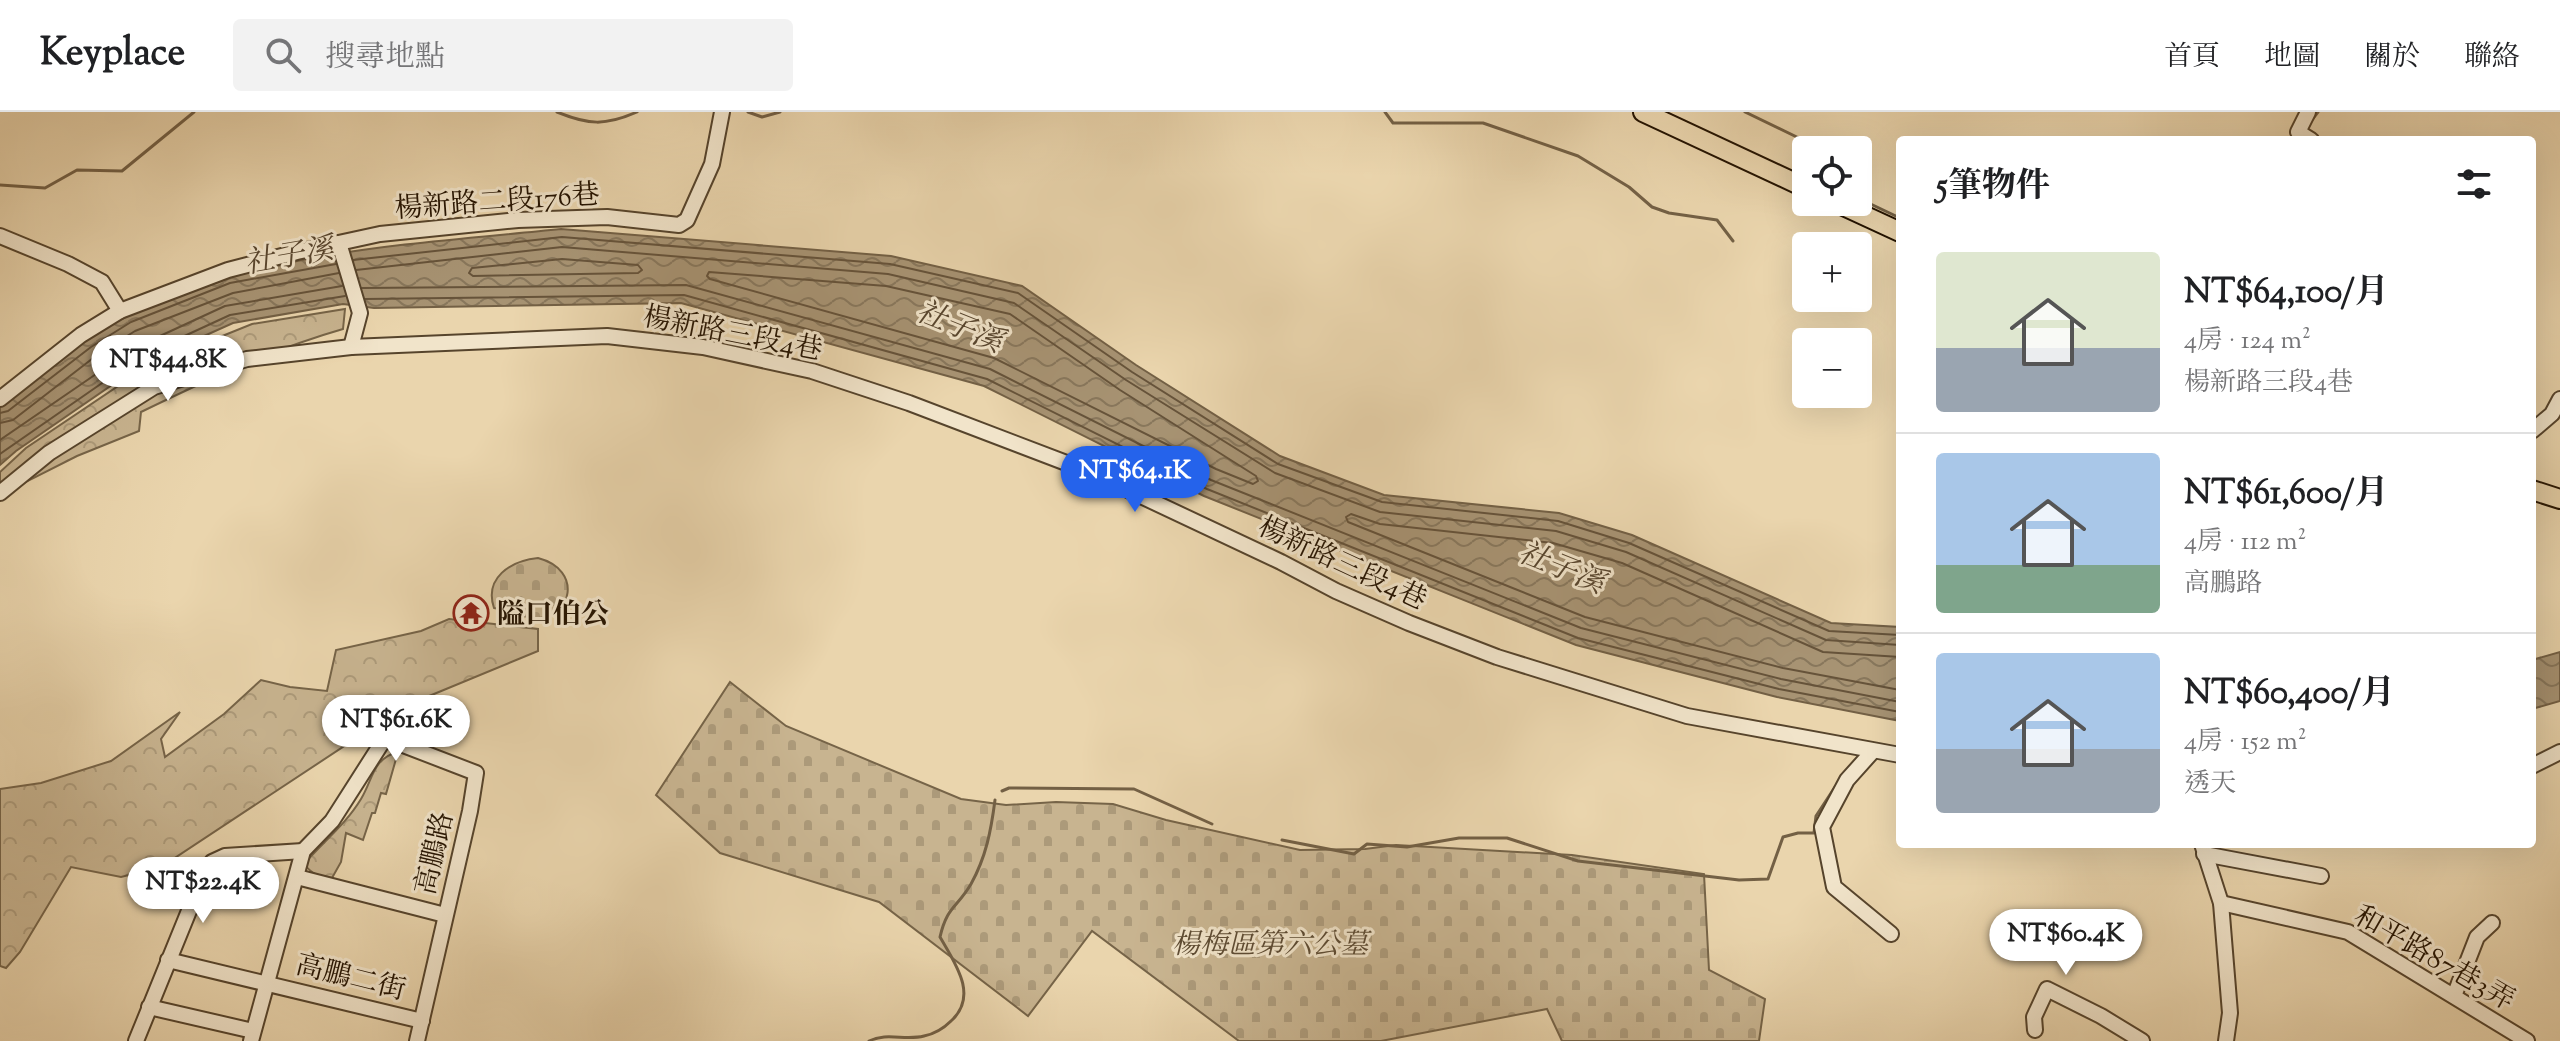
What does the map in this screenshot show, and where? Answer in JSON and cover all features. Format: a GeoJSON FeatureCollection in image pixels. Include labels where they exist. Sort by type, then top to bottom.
{"type":"FeatureCollection","features":[{"type":"Feature","properties":{"kind":"main road"},"geometry":{"type":"LineString","coordinates":[[1643,112],[1792,181]]}},
{"type":"Feature","properties":{"kind":"main road"},"geometry":{"type":"LineString","coordinates":[[1865,216],[1896,230]]}},
{"type":"Feature","properties":{"kind":"main road"},"geometry":{"type":"LineString","coordinates":[[2536,491],[2560,499]]}},
{"type":"Feature","properties":{"kind":"street"},"geometry":{"type":"LineString","coordinates":[[2306,136],[2308,112]]}},
{"type":"Feature","properties":{"kind":"street","name":"楊新路二段176巷"},"geometry":{"type":"LineString","coordinates":[[340,246],[380,234],[518,220],[607,217],[679,225],[687,220],[712,164],[722,113]]}},
{"type":"Feature","properties":{"kind":"street"},"geometry":{"type":"LineString","coordinates":[[0,236],[68,264],[102,282],[120,311]]}},
{"type":"Feature","properties":{"kind":"street"},"geometry":{"type":"LineString","coordinates":[[0,399],[81,335],[120,311],[228,270],[340,246],[360,313],[351,347]]}},
{"type":"Feature","properties":{"kind":"street","name":"楊新路三段4巷"},"geometry":{"type":"LineString","coordinates":[[0,493],[49,453],[154,387],[247,359],[351,347],[607,336],[703,347],[812,371],[909,403],[1090,472],[1336,591],[1497,657],[1687,716],[1896,754]]}},
{"type":"Feature","properties":{"kind":"street"},"geometry":{"type":"LineString","coordinates":[[2536,428],[2552,414],[2560,399]]}},
{"type":"Feature","properties":{"kind":"street","name":"高鵬路"},"geometry":{"type":"LineString","coordinates":[[303,851],[332,821],[385,738],[476,773],[417,1041]]}},
{"type":"Feature","properties":{"kind":"street"},"geometry":{"type":"LineString","coordinates":[[1873,751],[1847,780],[1822,827],[1834,887],[1891,934]]}},
{"type":"Feature","properties":{"kind":"street"},"geometry":{"type":"LineString","coordinates":[[2536,764],[2560,752]]}},
{"type":"Feature","properties":{"kind":"street"},"geometry":{"type":"LineString","coordinates":[[2203,849],[2321,876]]}},
{"type":"Feature","properties":{"kind":"street"},"geometry":{"type":"LineString","coordinates":[[2203,849],[2221,903],[2230,1013],[2226,1041]]}},
{"type":"Feature","properties":{"kind":"street"},"geometry":{"type":"LineString","coordinates":[[136,1041],[149,1007],[168,960],[204,874],[212,862],[225,856],[303,851],[252,1036],[149,1007]]}},
{"type":"Feature","properties":{"kind":"street"},"geometry":{"type":"LineString","coordinates":[[297,877],[445,915]]}},
{"type":"Feature","properties":{"kind":"street","name":"和平路87巷3弄"},"geometry":{"type":"LineString","coordinates":[[2221,903],[2348,932],[2527,1041]]}},
{"type":"Feature","properties":{"kind":"street"},"geometry":{"type":"LineString","coordinates":[[2454,996],[2477,937],[2492,923]]}},
{"type":"Feature","properties":{"kind":"street","name":"高鵬二街"},"geometry":{"type":"LineString","coordinates":[[168,960],[422,1021]]}},
{"type":"Feature","properties":{"kind":"street"},"geometry":{"type":"LineString","coordinates":[[2035,1030],[2034,1017],[2047,989],[2142,1041]]}},
{"type":"Feature","properties":{"kind":"green space"},"geometry":{"type":"Polygon","coordinates":[[[345,309],[343,329],[266,356],[141,412],[139,431],[77,456],[0,495],[0,472],[26,448],[148,366],[252,324],[345,309]]]}},
{"type":"Feature","properties":{"kind":"green space"},"geometry":{"type":"Polygon","coordinates":[[[538,558],[553,564],[567,583],[568,593],[558,611],[537,618],[494,608],[493,588],[502,573],[518,563],[538,558]]]}},
{"type":"Feature","properties":{"kind":"green space"},"geometry":{"type":"Polygon","coordinates":[[[449,619],[538,629],[538,651],[405,706],[161,867],[121,877],[71,867],[20,952],[6,968],[0,966],[0,789],[41,783],[111,761],[180,712],[161,739],[165,757],[224,714],[261,680],[327,691],[336,650],[421,631],[449,619]]]}},
{"type":"Feature","properties":{"kind":"green space","name":"楊梅區第六公墓"},"geometry":{"type":"Polygon","coordinates":[[[730,682],[786,726],[961,799],[1006,805],[1056,802],[1113,804],[1166,820],[1300,850],[1396,845],[1572,855],[1704,874],[1709,970],[1765,999],[1759,1041],[1562,1041],[1547,1009],[1381,1041],[1239,1041],[1092,931],[1028,1016],[879,902],[720,853],[656,795],[730,682]]]}},
{"type":"Feature","properties":{"kind":"green space"},"geometry":{"type":"Polygon","coordinates":[[[398,752],[386,794],[381,793],[363,840],[346,833],[341,862],[332,878],[313,873],[304,864],[355,808],[378,764],[398,752]]]}},
{"type":"Feature","properties":{"kind":"water"},"geometry":{"type":"Polygon","coordinates":[[[561,229],[891,256],[1022,286],[1136,365],[1280,456],[1384,495],[1559,513],[1632,535],[1831,623],[1896,627],[1896,720],[1777,697],[1576,645],[1204,496],[984,386],[681,303],[374,308],[343,304],[233,323],[144,363],[0,465],[0,407],[111,324],[179,293],[232,276],[340,253],[561,229]]]}},
{"type":"Feature","properties":{"kind":"water"},"geometry":{"type":"Polygon","coordinates":[[[2560,652],[2560,701],[2536,708],[2536,659],[2560,652]]]}},
{"type":"Feature","properties":{"kind":"waterway","name":"社子溪"},"geometry":{"type":"LineString","coordinates":[[0,185],[45,188],[77,170],[122,171],[194,112]]}},
{"type":"Feature","properties":{"kind":"waterway","name":"社子溪"},"geometry":{"type":"LineString","coordinates":[[557,112],[597,122],[616,120],[637,112]]}},
{"type":"Feature","properties":{"kind":"waterway","name":"社子溪"},"geometry":{"type":"LineString","coordinates":[[748,112],[762,117],[780,112]]}},
{"type":"Feature","properties":{"kind":"waterway","name":"社子溪"},"geometry":{"type":"LineString","coordinates":[[1385,112],[1393,123],[1483,123],[1578,156],[1629,187],[1652,207],[1669,213],[1717,220],[1733,241]]}},
{"type":"Feature","properties":{"kind":"waterway"},"geometry":{"type":"LineString","coordinates":[[1745,112],[1795,136]]}},
{"type":"Feature","properties":{"kind":"waterway"},"geometry":{"type":"LineString","coordinates":[[2311,121],[2318,112]]}},
{"type":"Feature","properties":{"kind":"waterway"},"geometry":{"type":"LineString","coordinates":[[1872,205],[1896,216]]}},
{"type":"Feature","properties":{"kind":"waterway"},"geometry":{"type":"LineString","coordinates":[[1282,840],[1354,854],[1367,844],[1407,847],[1459,838],[1507,838],[1578,861],[1739,880],[1768,879],[1783,837],[1814,833],[1816,816],[1835,787]]}},
{"type":"Feature","properties":{"kind":"waterway"},"geometry":{"type":"LineString","coordinates":[[1002,791],[1009,788],[1134,789],[1212,824]]}},
{"type":"Feature","properties":{"kind":"waterway"},"geometry":{"type":"LineString","coordinates":[[869,1041],[883,1037],[928,1035],[945,1026],[959,1011],[963,1001],[962,979],[940,937],[949,913],[966,892],[981,864],[995,800]]}},
{"type":"Feature","properties":{"kind":"place","name":"隘口伯公"},"geometry":{"type":"Point","coordinates":[471,613]}}]}
